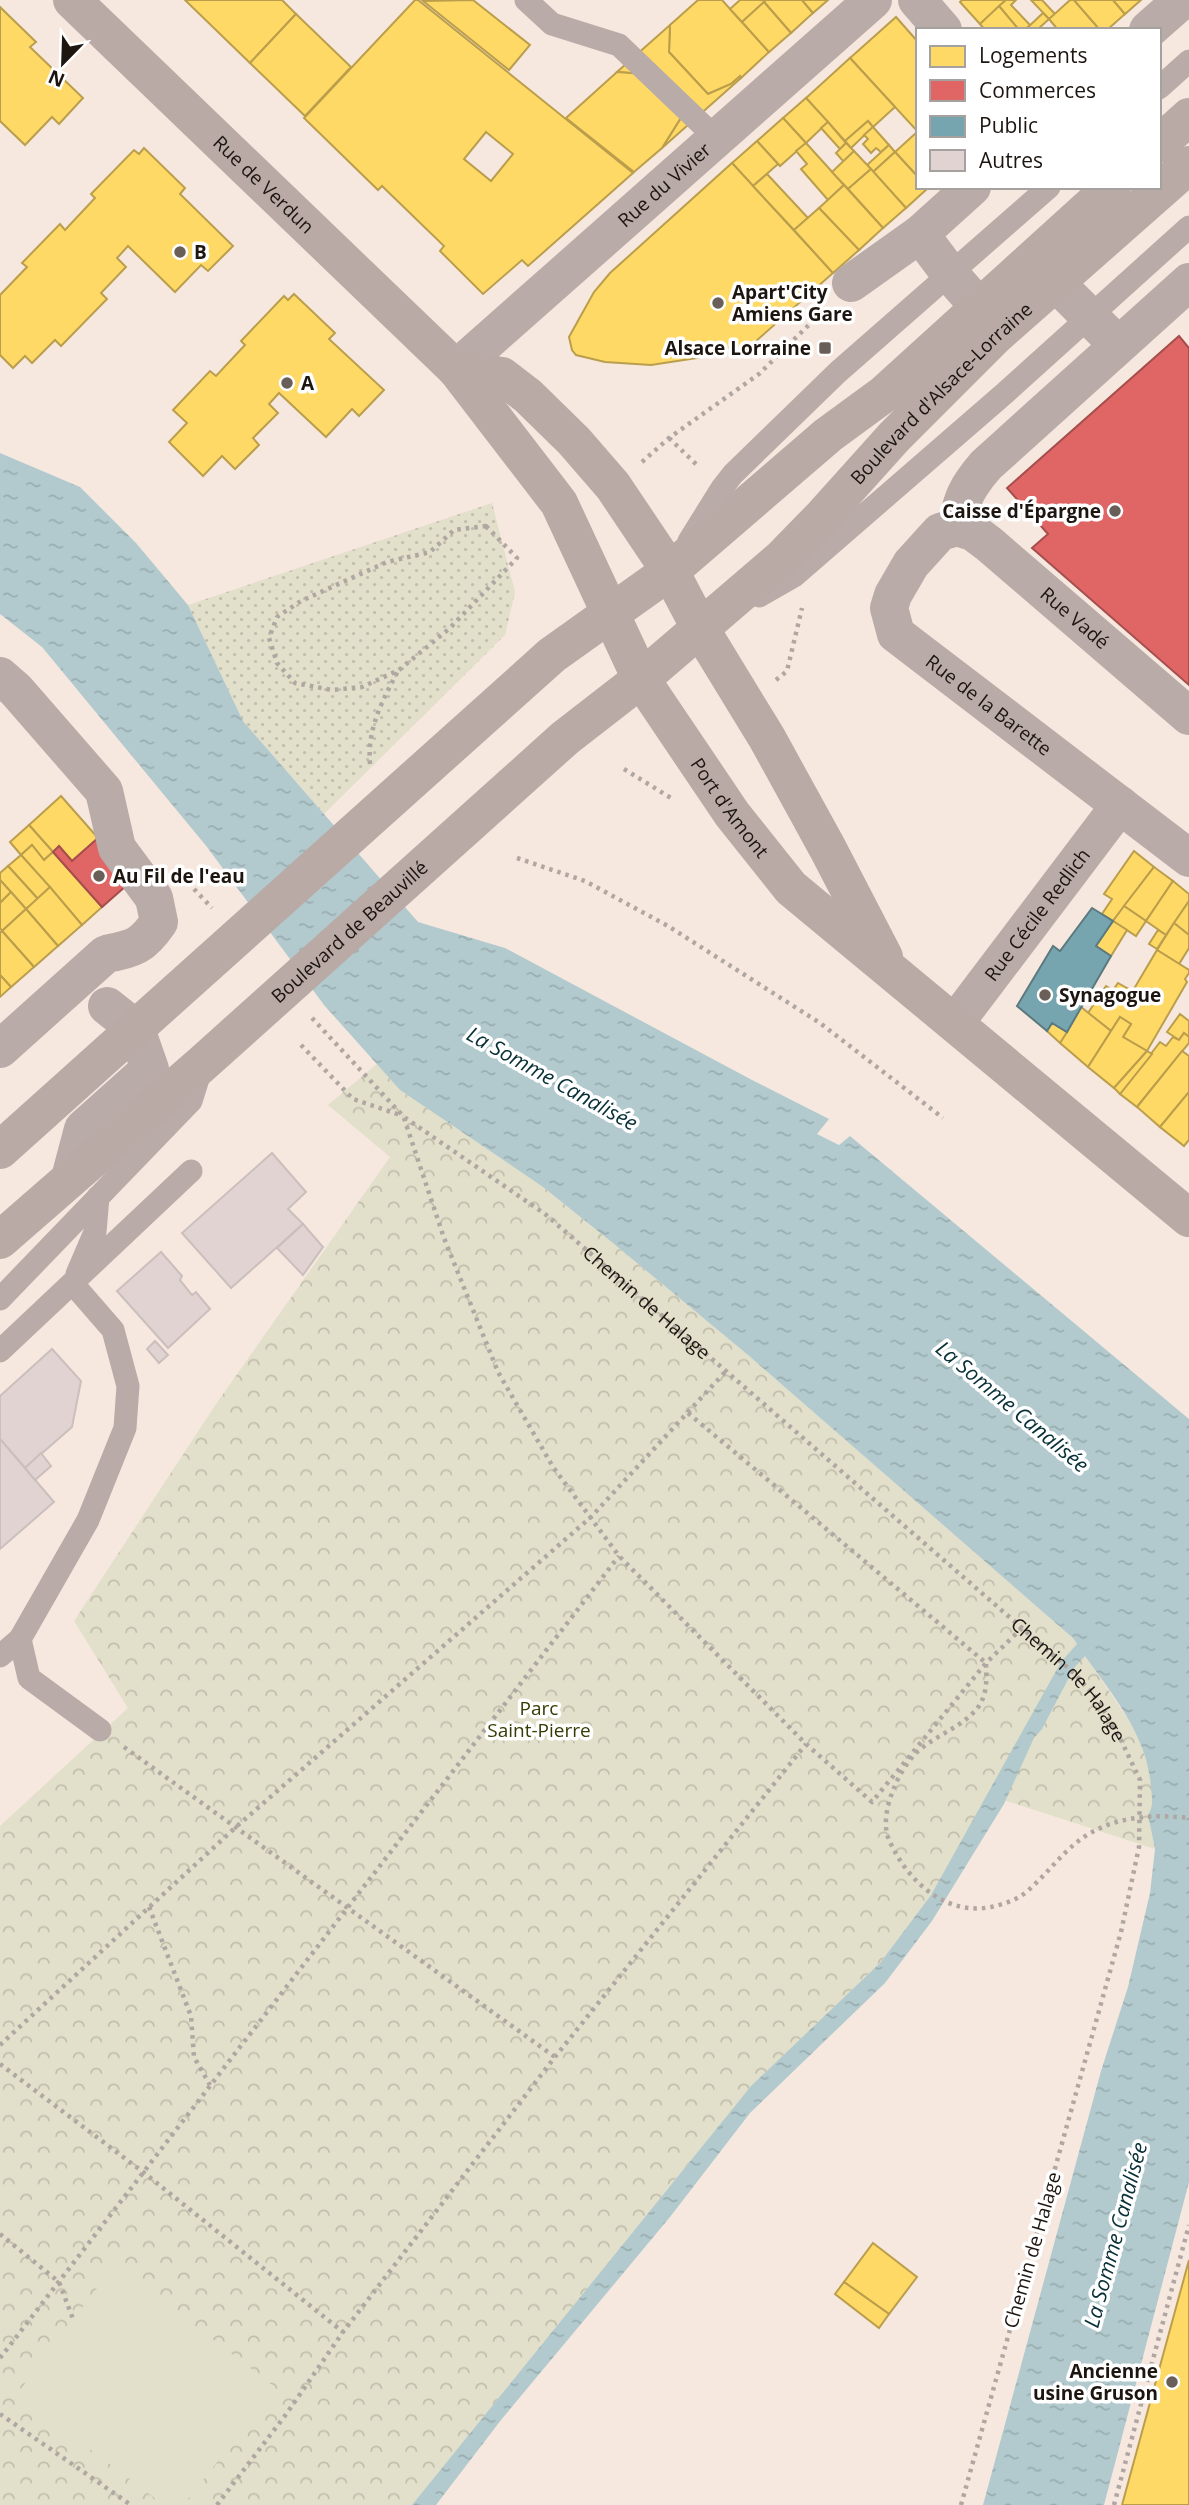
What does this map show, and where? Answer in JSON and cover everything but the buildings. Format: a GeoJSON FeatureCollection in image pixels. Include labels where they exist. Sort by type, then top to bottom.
{"type":"FeatureCollection","features":[{"type":"Feature","properties":{"kind":"main road","name":"Rue de Verdun"},"geometry":{"type":"LineString","coordinates":[[72,0],[456,369],[559,503],[611,613]]}},
{"type":"Feature","properties":{"kind":"main road"},"geometry":{"type":"LineString","coordinates":[[1161,142],[1189,117]]}},
{"type":"Feature","properties":{"kind":"main road","name":"Boulevard d'Alsace-Lorraine"},"geometry":{"type":"LineString","coordinates":[[701,630],[781,559],[894,437],[995,337],[1189,165]]}},
{"type":"Feature","properties":{"kind":"main road","name":"Boulevard d'Alsace-Lorraine"},"geometry":{"type":"LineString","coordinates":[[670,571],[828,435],[884,394],[1110,189]]}},
{"type":"Feature","properties":{"kind":"main road"},"geometry":{"type":"LineString","coordinates":[[0,1150],[147,1006],[366,822],[552,655],[670,571],[613,486],[574,441],[528,396],[502,376],[456,369]]}},
{"type":"Feature","properties":{"kind":"main road","name":"Port d'Amont"},"geometry":{"type":"LineString","coordinates":[[670,571],[701,630],[767,738],[890,968]]}},
{"type":"Feature","properties":{"kind":"main road","name":"Port d'Amont"},"geometry":{"type":"LineString","coordinates":[[611,613],[641,679],[732,814],[791,888],[1189,1218]]}},
{"type":"Feature","properties":{"kind":"main road","name":"Boulevard de Beauvillé"},"geometry":{"type":"LineString","coordinates":[[0,1240],[84,1187],[233,1035],[565,738],[701,630]]}},
{"type":"Feature","properties":{"kind":"street","name":"Rue du Vivier"},"geometry":{"type":"LineString","coordinates":[[456,369],[873,0]]}},
{"type":"Feature","properties":{"kind":"street"},"geometry":{"type":"LineString","coordinates":[[916,0],[941,28]]}},
{"type":"Feature","properties":{"kind":"street"},"geometry":{"type":"LineString","coordinates":[[1150,28],[1182,0]]}},
{"type":"Feature","properties":{"kind":"street"},"geometry":{"type":"LineString","coordinates":[[850,283],[920,234],[970,189]]}},
{"type":"Feature","properties":{"kind":"street"},"geometry":{"type":"LineString","coordinates":[[920,234],[980,308]]}},
{"type":"Feature","properties":{"kind":"street"},"geometry":{"type":"LineString","coordinates":[[957,527],[960,503],[970,484],[986,465],[1189,282]]}},
{"type":"Feature","properties":{"kind":"street"},"geometry":{"type":"LineString","coordinates":[[1056,283],[1118,345]]}},
{"type":"Feature","properties":{"kind":"street","name":"Rue Vadé"},"geometry":{"type":"LineString","coordinates":[[957,527],[973,532],[989,544],[1189,716]]}},
{"type":"Feature","properties":{"kind":"street","name":"Rue de la Barette"},"geometry":{"type":"LineString","coordinates":[[957,527],[940,532],[911,564],[893,595],[889,608],[896,634],[1189,858]]}},
{"type":"Feature","properties":{"kind":"street"},"geometry":{"type":"LineString","coordinates":[[0,676],[16,690],[104,792],[117,848],[154,898],[159,922],[146,941],[106,954],[0,1049]]}},
{"type":"Feature","properties":{"kind":"street","name":"Rue Cécile Redlich"},"geometry":{"type":"LineString","coordinates":[[955,1023],[1120,805]]}},
{"type":"Feature","properties":{"kind":"street"},"geometry":{"type":"LineString","coordinates":[[65,993],[147,1006],[150,1069],[83,1129],[84,1187]]}},
{"type":"Feature","properties":{"kind":"lane"},"geometry":{"type":"LineString","coordinates":[[526,0],[552,24],[620,45],[716,138]]}},
{"type":"Feature","properties":{"kind":"lane"},"geometry":{"type":"LineString","coordinates":[[1161,86],[1189,61]]}},
{"type":"Feature","properties":{"kind":"lane"},"geometry":{"type":"LineString","coordinates":[[670,571],[722,488],[838,372],[1047,189]]}},
{"type":"Feature","properties":{"kind":"lane"},"geometry":{"type":"LineString","coordinates":[[701,630],[794,576],[1189,227]]}},
{"type":"Feature","properties":{"kind":"lane"},"geometry":{"type":"LineString","coordinates":[[0,1351],[191,1171]]}},
{"type":"Feature","properties":{"kind":"lane"},"geometry":{"type":"LineString","coordinates":[[73,1284],[95,1232],[84,1187]]}},
{"type":"Feature","properties":{"kind":"lane"},"geometry":{"type":"LineString","coordinates":[[0,1299],[84,1187]]}},
{"type":"Feature","properties":{"kind":"lane"},"geometry":{"type":"LineString","coordinates":[[0,1657],[20,1640],[88,1520],[125,1429],[128,1386],[113,1330],[73,1284]]}},
{"type":"Feature","properties":{"kind":"lane"},"geometry":{"type":"LineString","coordinates":[[20,1640],[30,1678],[100,1730]]}},
{"type":"Feature","properties":{"kind":"path"},"geometry":{"type":"LineString","coordinates":[[613,486],[669,438],[759,374],[850,283]]}},
{"type":"Feature","properties":{"kind":"path"},"geometry":{"type":"LineString","coordinates":[[669,438],[722,488]]}},
{"type":"Feature","properties":{"kind":"path"},"geometry":{"type":"LineString","coordinates":[[371,772],[369,745],[372,733],[379,708],[399,670],[450,628],[517,558],[486,526],[454,530],[430,552],[387,562],[301,601],[277,617],[269,638],[277,663],[295,683],[332,690],[362,687],[399,670]]}},
{"type":"Feature","properties":{"kind":"path"},"geometry":{"type":"LineString","coordinates":[[517,858],[585,881],[668,926],[820,1023],[943,1118]]}},
{"type":"Feature","properties":{"kind":"path","name":"Chemin de Halage"},"geometry":{"type":"LineString","coordinates":[[301,1045],[353,1099],[404,1117],[545,1214],[1023,1627],[1075,1674],[1097,1699],[1140,1780],[1139,1847],[1121,1932],[961,2505]]}},
{"type":"Feature","properties":{"kind":"path"},"geometry":{"type":"LineString","coordinates":[[404,1117],[444,1238],[498,1372],[553,1467],[619,1556],[806,1744],[873,1802],[986,1663],[1023,1627]]}},
{"type":"Feature","properties":{"kind":"path"},"geometry":{"type":"LineString","coordinates":[[0,2045],[236,1827],[591,1517],[726,1371]]}},
{"type":"Feature","properties":{"kind":"path"},"geometry":{"type":"LineString","coordinates":[[688,1413],[986,1663],[987,1689],[973,1713],[915,1754],[894,1790],[885,1817],[886,1833],[914,1879],[943,1902],[973,1910],[1006,1904],[1023,1895],[1060,1856],[1087,1835],[1117,1822],[1148,1815],[1189,1818]]}},
{"type":"Feature","properties":{"kind":"path"},"geometry":{"type":"LineString","coordinates":[[0,2358],[619,1556]]}},
{"type":"Feature","properties":{"kind":"path"},"geometry":{"type":"LineString","coordinates":[[100,1730],[555,2057]]}},
{"type":"Feature","properties":{"kind":"path"},"geometry":{"type":"LineString","coordinates":[[217,2505],[344,2332],[555,2057],[806,1744]]}},
{"type":"Feature","properties":{"kind":"path"},"geometry":{"type":"LineString","coordinates":[[149,1907],[191,2016],[194,2057],[210,2085]]}},
{"type":"Feature","properties":{"kind":"path"},"geometry":{"type":"LineString","coordinates":[[0,2064],[344,2332]]}},
{"type":"Feature","properties":{"kind":"path"},"geometry":{"type":"LineString","coordinates":[[1114,2505],[1189,2225]]}},
{"type":"Feature","properties":{"kind":"path"},"geometry":{"type":"LineString","coordinates":[[0,2234],[59,2281],[73,2319]]}},
{"type":"Feature","properties":{"kind":"path"},"geometry":{"type":"LineString","coordinates":[[0,2414],[131,2505]]}},
{"type":"Feature","properties":{"kind":"green space"},"geometry":{"type":"Polygon","coordinates":[[[492,503],[515,592],[505,635],[324,814],[243,721],[188,605],[492,503]]]}},
{"type":"Feature","properties":{"kind":"green space","name":"Parc Saint-Pierre"},"geometry":{"type":"Polygon","coordinates":[[[377,1064],[400,1090],[543,1187],[614,1244],[748,1355],[1074,1639],[1136,1731],[1150,1770],[1153,1808],[1148,1815],[1155,1849],[988,1795],[931,1895],[880,1963],[751,2086],[412,2505],[0,2505],[0,1826],[128,1708],[74,1621],[216,1404],[390,1157],[328,1105],[377,1064]]]}},
{"type":"Feature","properties":{"kind":"green space"},"geometry":{"type":"Polygon","coordinates":[[[115,2264],[276,2388],[183,2505],[164,2505],[17,2394],[115,2264]]]}},
{"type":"Feature","properties":{"kind":"water","name":"La Somme Canalisée"},"geometry":{"type":"Polygon","coordinates":[[[0,453],[80,487],[136,543],[188,605],[243,721],[418,922],[505,948],[829,1119],[817,1134],[839,1145],[850,1136],[1189,1419],[1189,2182],[1104,2505],[983,2505],[1101,2071],[1128,1987],[1150,1893],[1155,1849],[1148,1815],[1152,1802],[1148,1769],[1128,1718],[1085,1656],[1074,1668],[1042,1729],[1034,1738],[1004,1804],[932,1921],[885,1983],[750,2113],[670,2217],[501,2420],[436,2505],[412,2505],[751,2086],[880,1963],[931,1895],[1061,1662],[1077,1644],[748,1355],[614,1244],[543,1187],[400,1090],[324,1005],[207,847],[42,647],[0,614],[0,453]]]}},
{"type":"Feature","properties":{"kind":"place","name":"B"},"geometry":{"type":"Point","coordinates":[180,252]}},
{"type":"Feature","properties":{"kind":"place","name":"Apart'City Amiens Gare"},"geometry":{"type":"Point","coordinates":[718,303]}},
{"type":"Feature","properties":{"kind":"place","name":"Alsace Lorraine"},"geometry":{"type":"Point","coordinates":[825,348]}},
{"type":"Feature","properties":{"kind":"place","name":"A"},"geometry":{"type":"Point","coordinates":[287,383]}},
{"type":"Feature","properties":{"kind":"place","name":"Caisse d'Épargne"},"geometry":{"type":"Point","coordinates":[1115,511]}},
{"type":"Feature","properties":{"kind":"place","name":"Au Fil de l'eau"},"geometry":{"type":"Point","coordinates":[99,876]}},
{"type":"Feature","properties":{"kind":"place","name":"Synagogue"},"geometry":{"type":"Point","coordinates":[1045,995]}},
{"type":"Feature","properties":{"kind":"place","name":"Ancienne usine Gruson"},"geometry":{"type":"Point","coordinates":[1172,2382]}}]}
